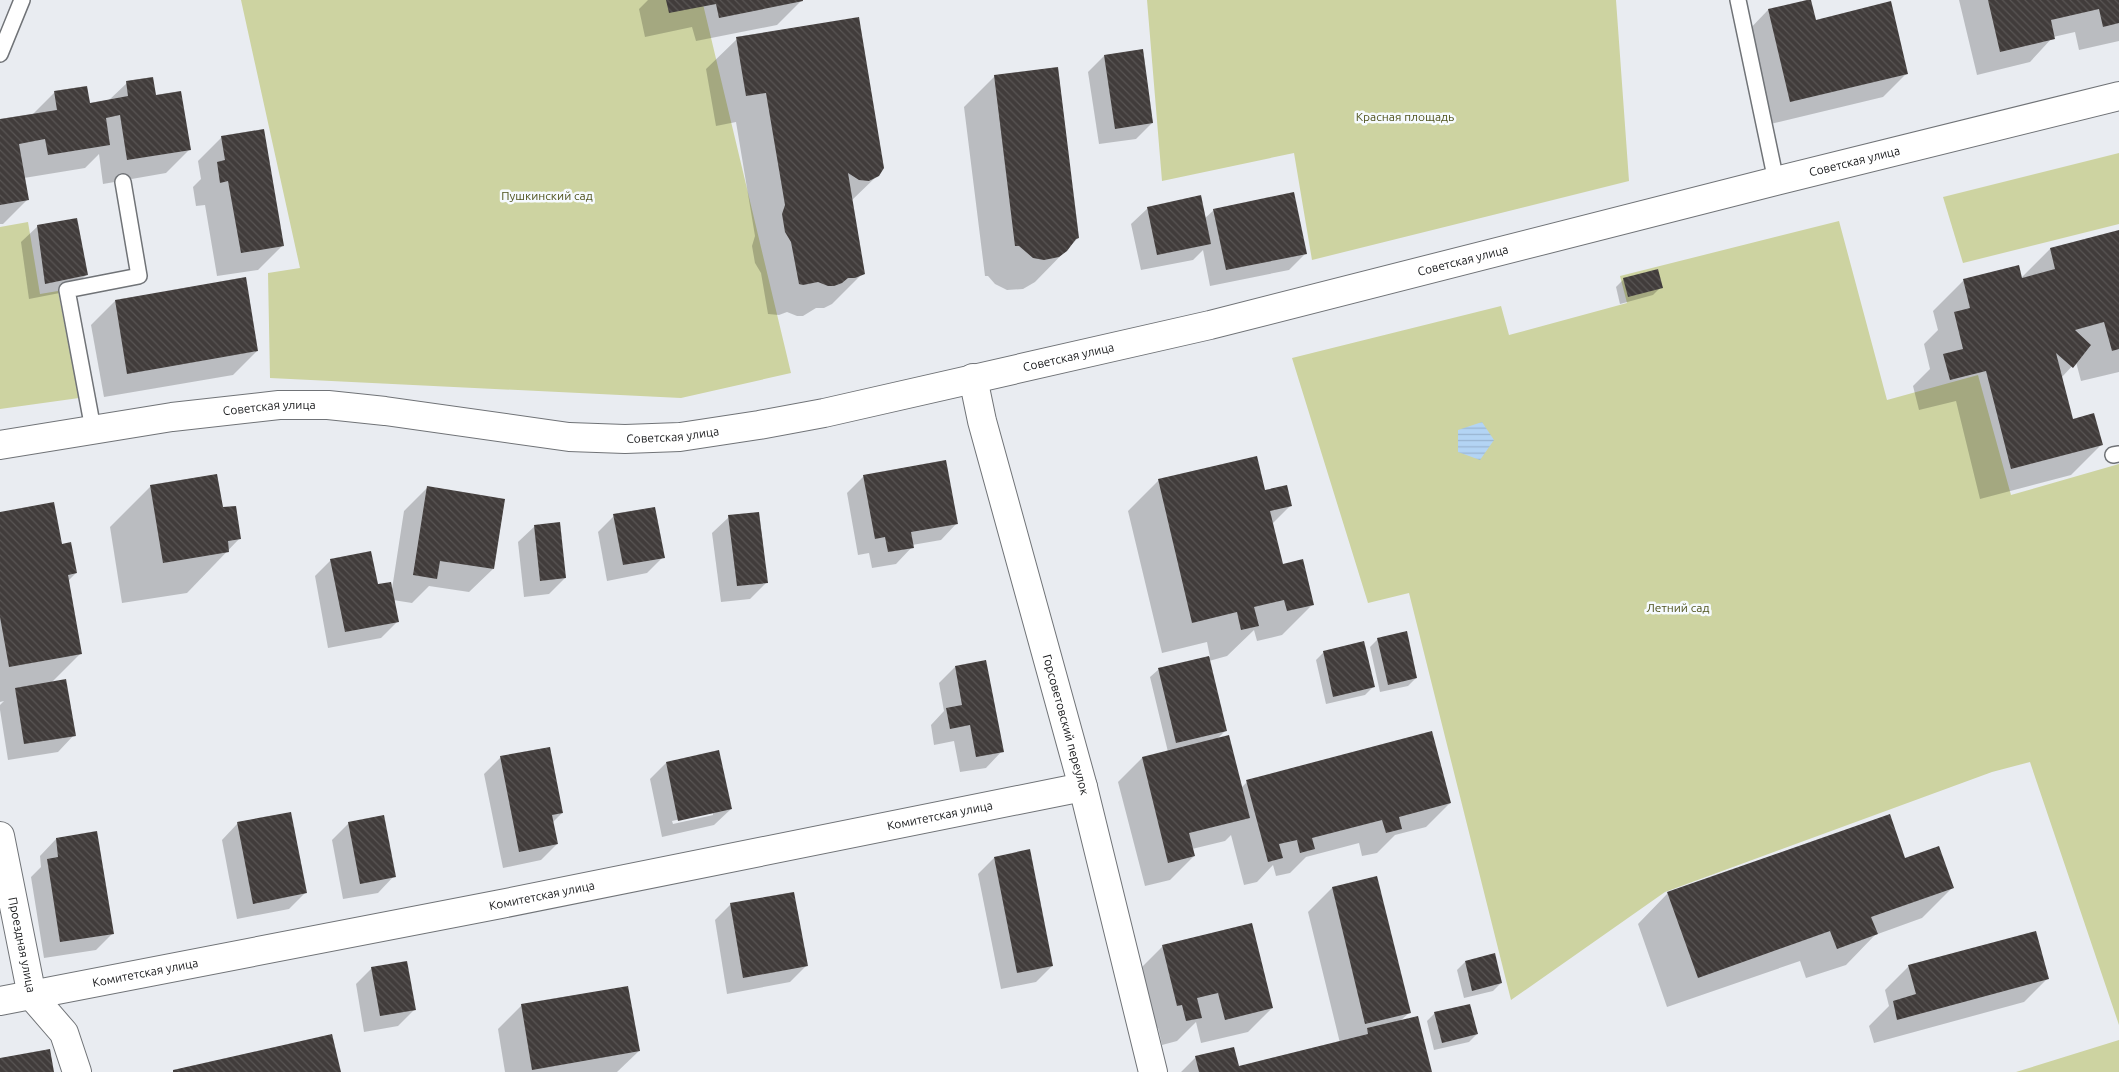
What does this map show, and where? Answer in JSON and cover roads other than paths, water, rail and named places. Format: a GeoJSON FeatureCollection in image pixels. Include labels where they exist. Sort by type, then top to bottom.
{"type":"FeatureCollection","features":[{"type":"Feature","properties":{"kind":"main road","name":"Советская улица"},"geometry":{"type":"LineString","coordinates":[[0,445],[172,417],[279,405],[328,405],[385,411],[569,437],[625,439],[680,437],[759,425],[1210,325],[2119,96]]}},
{"type":"Feature","properties":{"kind":"main road","name":"Горсоветовский переулок"},"geometry":{"type":"LineString","coordinates":[[973,378],[982,421],[1083,787],[1153,1072]]}},
{"type":"Feature","properties":{"kind":"main road","name":"Комитетская улица"},"geometry":{"type":"LineString","coordinates":[[0,1001],[1083,787]]}},
{"type":"Feature","properties":{"kind":"main road","name":"Проездная улица"},"geometry":{"type":"LineString","coordinates":[[0,836],[32,996],[64,1033],[77,1072]]}},
{"type":"Feature","properties":{"kind":"lane"},"geometry":{"type":"LineString","coordinates":[[0,54],[22,0]]}},
{"type":"Feature","properties":{"kind":"lane"},"geometry":{"type":"LineString","coordinates":[[1738,0],[1776,181]]}},
{"type":"Feature","properties":{"kind":"lane"},"geometry":{"type":"LineString","coordinates":[[92,429],[67,290],[139,276],[123,182]]}},
{"type":"Feature","properties":{"kind":"water"},"geometry":{"type":"Polygon","coordinates":[[[1482,422],[1494,440],[1480,460],[1458,452],[1458,430],[1482,422]]]}},
{"type":"Feature","properties":{"kind":"park label","name":"Красная площадь"},"geometry":{"type":"Point","coordinates":[1405,117]}},
{"type":"Feature","properties":{"kind":"park label","name":"Пушкинский сад"},"geometry":{"type":"Point","coordinates":[547,196]}},
{"type":"Feature","properties":{"kind":"park label","name":"Летний сад"},"geometry":{"type":"Point","coordinates":[1678,608]}}]}
